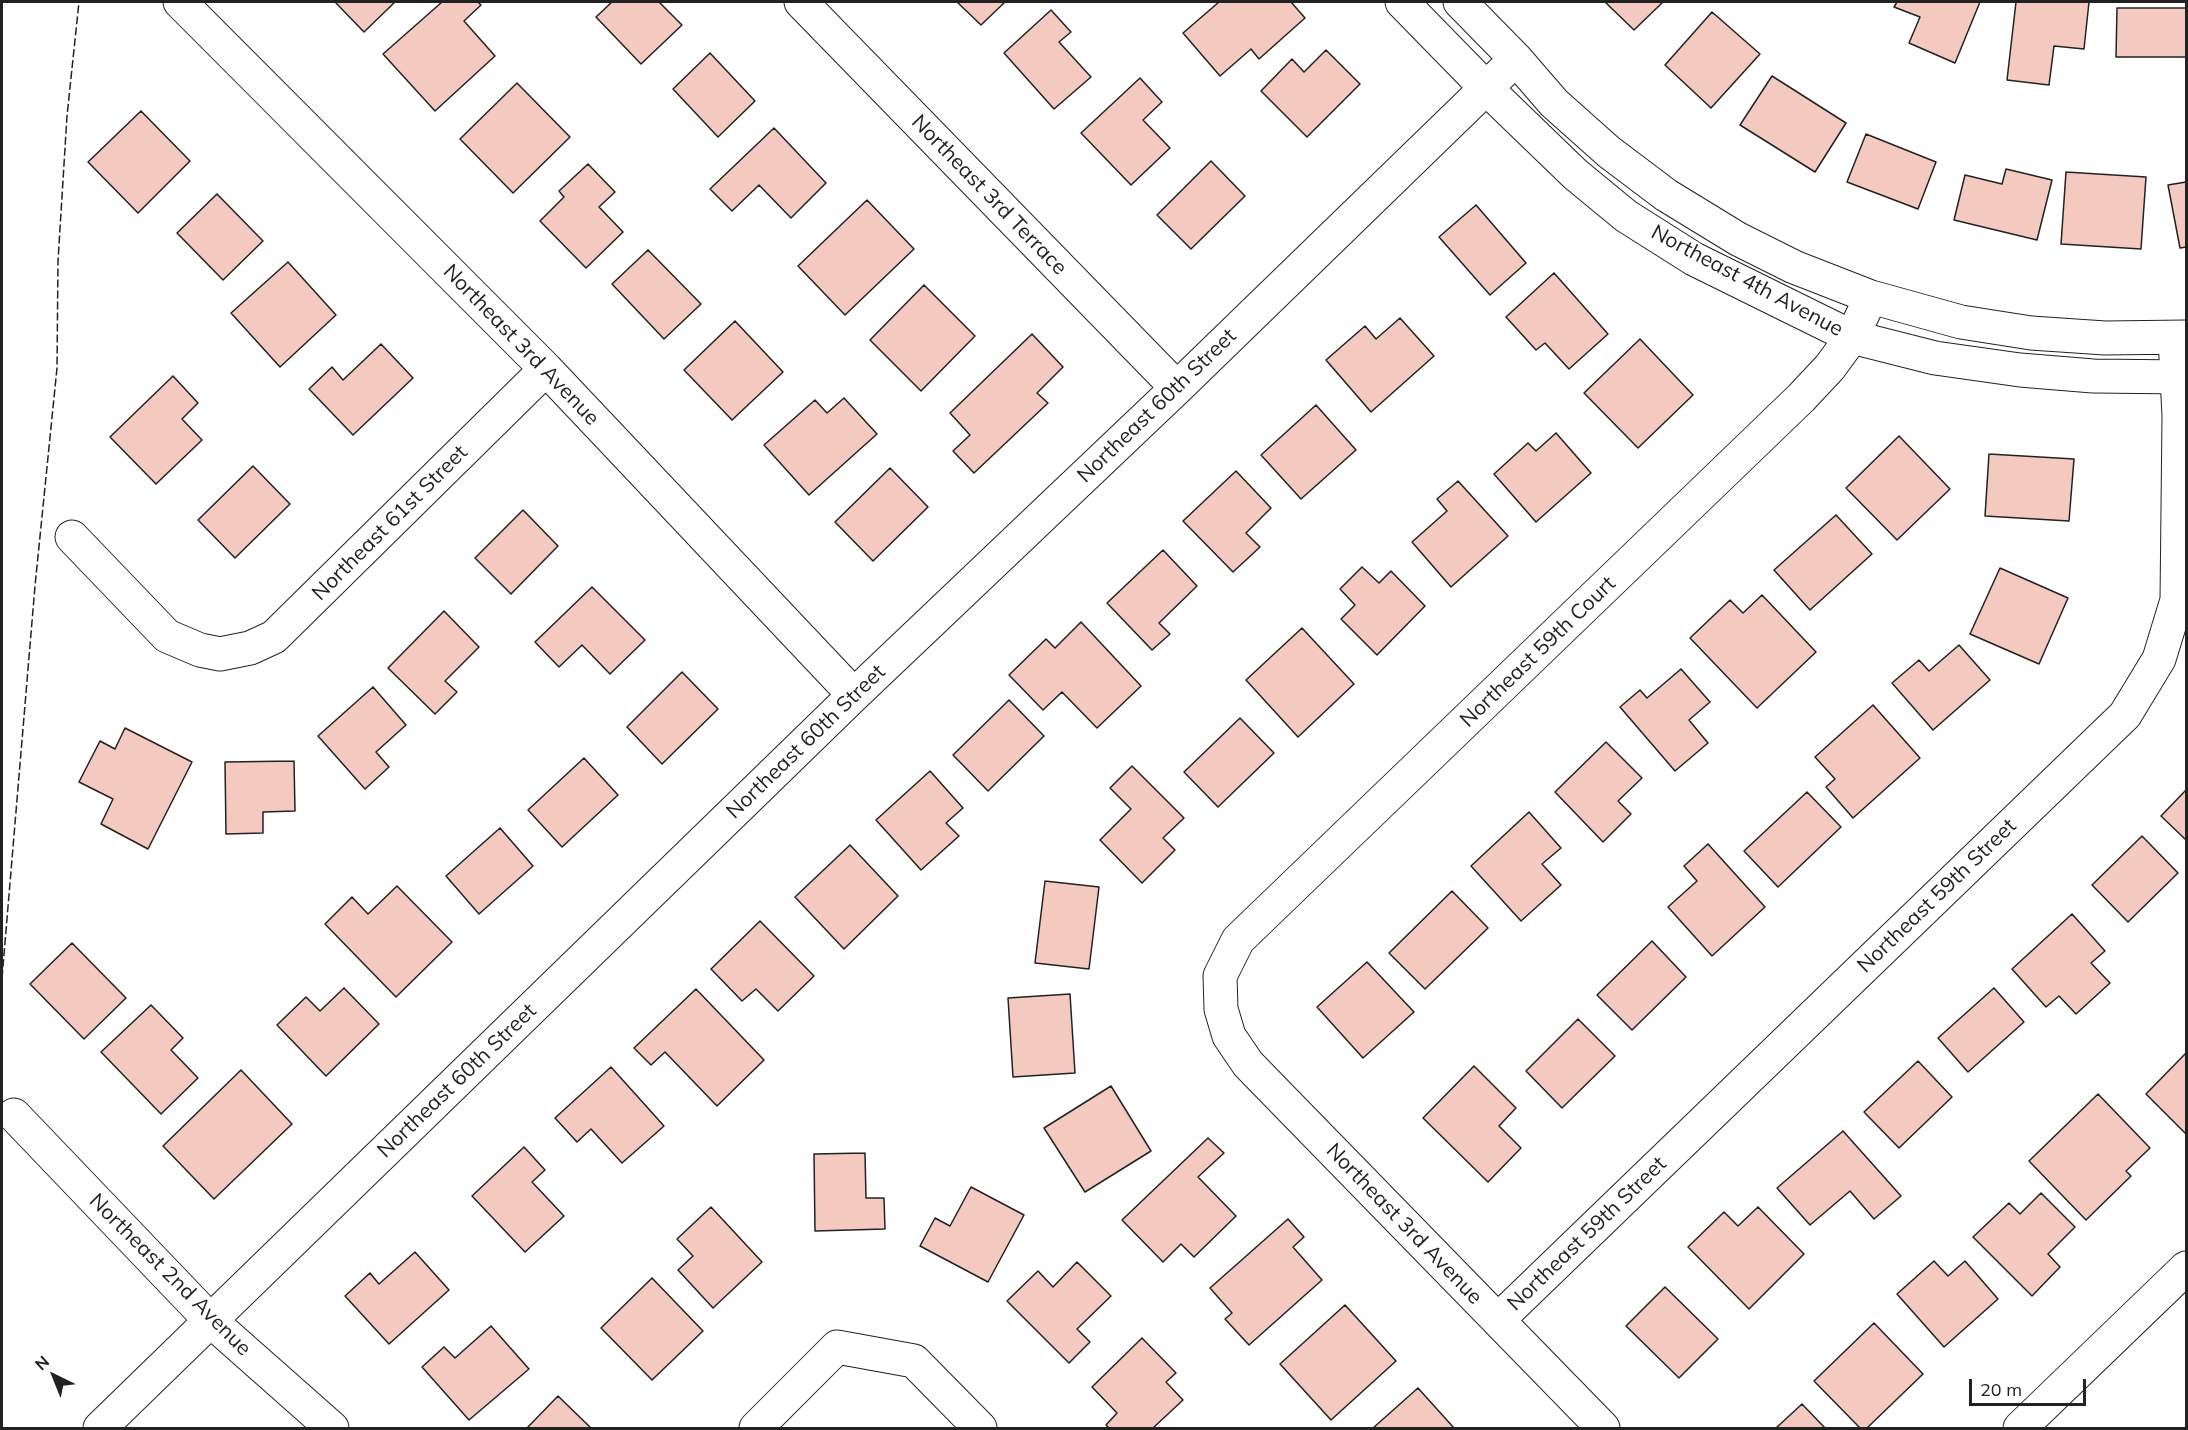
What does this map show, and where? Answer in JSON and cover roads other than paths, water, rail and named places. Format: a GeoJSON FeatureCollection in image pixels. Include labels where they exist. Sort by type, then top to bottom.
{"type":"FeatureCollection","features":[{"type":"Feature","properties":{"kind":"street","name":"Northeast 3rd Avenue"},"geometry":{"type":"LineString","coordinates":[[180,2],[546,369],[854,695]]}},
{"type":"Feature","properties":{"kind":"street","name":"Northeast 3rd Terrace"},"geometry":{"type":"LineString","coordinates":[[801,2],[1177,388]]}},
{"type":"Feature","properties":{"kind":"street","name":"Northeast 4th Avenue"},"geometry":{"type":"LineString","coordinates":[[1402,2],[1575,174],[1626,216],[1694,259],[1852,337],[1935,358],[2020,370],[2093,376],[2182,378]]}},
{"type":"Feature","properties":{"kind":"street","name":"Northeast 4th Avenue"},"geometry":{"type":"LineString","coordinates":[[1460,2],[1554,103],[1609,152],[1665,195],[1738,239],[1794,267],[1871,297],[1960,322],[2031,333],[2106,338],[2181,338]]}},
{"type":"Feature","properties":{"kind":"street","name":"Northeast 60th Street"},"geometry":{"type":"LineString","coordinates":[[100,1428],[854,695],[1177,388],[1515,59]]}},
{"type":"Feature","properties":{"kind":"street","name":"Northeast 59th Court"},"geometry":{"type":"LineString","coordinates":[[1221,1009],[1220,975],[1239,940],[1801,398],[1830,367],[1852,337],[1871,297]]}},
{"type":"Feature","properties":{"kind":"street","name":"Northeast 59th Street"},"geometry":{"type":"LineString","coordinates":[[1498,1320],[2125,715],[2159,659],[2177,600],[2181,338]]}},
{"type":"Feature","properties":{"kind":"street","name":"Northeast 61st Street"},"geometry":{"type":"LineString","coordinates":[[72,537],[167,636],[200,650],[220,654],[250,648],[274,637],[546,369]]}},
{"type":"Feature","properties":{"kind":"street","name":"Northeast 3rd Avenue"},"geometry":{"type":"LineString","coordinates":[[1221,1009],[1229,1036],[1248,1064],[1603,1428]]}},
{"type":"Feature","properties":{"kind":"street","name":"Northeast 2nd Avenue"},"geometry":{"type":"LineString","coordinates":[[14,1115],[210,1321],[332,1428]]}},
{"type":"Feature","properties":{"kind":"street"},"geometry":{"type":"LineString","coordinates":[[2020,1428],[2187,1268]]}},
{"type":"Feature","properties":{"kind":"street"},"geometry":{"type":"LineString","coordinates":[[756,1428],[837,1347],[914,1361],[980,1428]]}}]}
